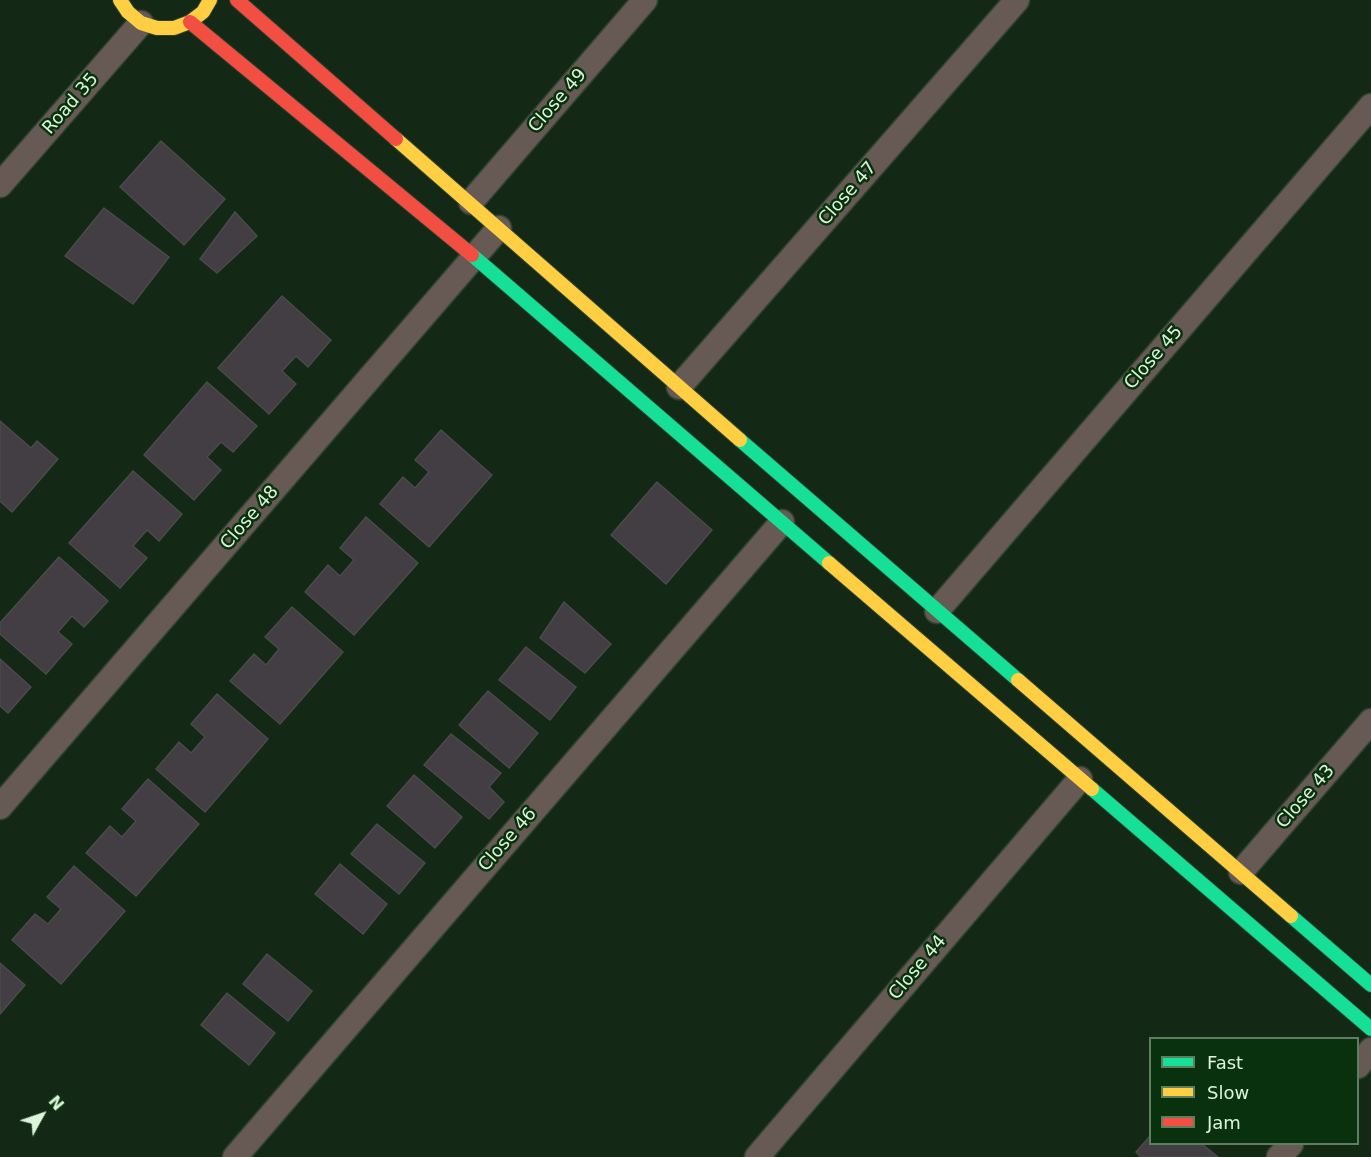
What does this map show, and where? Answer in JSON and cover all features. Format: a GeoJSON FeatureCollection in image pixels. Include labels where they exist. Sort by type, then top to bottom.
{"type":"FeatureCollection","features":[{"type":"Feature","properties":{"kind":"street"},"geometry":{"type":"LineString","coordinates":[[120,0],[128,12],[141,23],[157,28],[174,28],[190,22],[203,12],[210,0]]}},
{"type":"Feature","properties":{"kind":"street"},"geometry":{"type":"LineString","coordinates":[[237,0],[471,202],[678,387],[1371,985]]}},
{"type":"Feature","properties":{"kind":"street","name":"Close 49"},"geometry":{"type":"LineString","coordinates":[[471,202],[645,0]]}},
{"type":"Feature","properties":{"kind":"street","name":"Close 47"},"geometry":{"type":"LineString","coordinates":[[678,387],[1017,0]]}},
{"type":"Feature","properties":{"kind":"street"},"geometry":{"type":"LineString","coordinates":[[190,22],[476,258],[1371,1029]]}},
{"type":"Feature","properties":{"kind":"street","name":"Road 35"},"geometry":{"type":"LineString","coordinates":[[0,185],[141,23]]}},
{"type":"Feature","properties":{"kind":"street","name":"Close 45"},"geometry":{"type":"LineString","coordinates":[[937,610],[1371,106]]}},
{"type":"Feature","properties":{"kind":"street","name":"Close 48"},"geometry":{"type":"LineString","coordinates":[[0,807],[476,258],[499,228]]}},
{"type":"Feature","properties":{"kind":"street","name":"Close 46"},"geometry":{"type":"LineString","coordinates":[[235,1157],[782,522]]}},
{"type":"Feature","properties":{"kind":"street","name":"Close 43"},"geometry":{"type":"LineString","coordinates":[[1241,873],[1371,721]]}},
{"type":"Feature","properties":{"kind":"street","name":"Close 44"},"geometry":{"type":"LineString","coordinates":[[757,1157],[1080,778]]}},
{"type":"Feature","properties":{"kind":"street"},"geometry":{"type":"LineString","coordinates":[[1134,826],[1157,800]]}},
{"type":"Feature","properties":{"kind":"street"},"geometry":{"type":"LineString","coordinates":[[1359,1065],[1371,1050]]}},
{"type":"Feature","properties":{"kind":"street"},"geometry":{"type":"LineString","coordinates":[[1279,1157],[1289,1145]]}},
{"type":"Feature","properties":{"kind":"building"},"geometry":{"type":"Polygon","coordinates":[[[161,141],[225,199],[184,245],[120,187],[161,141]]]}},
{"type":"Feature","properties":{"kind":"building"},"geometry":{"type":"Polygon","coordinates":[[[104,208],[169,257],[133,304],[65,256],[104,208]]]}},
{"type":"Feature","properties":{"kind":"building"},"geometry":{"type":"Polygon","coordinates":[[[235,212],[257,236],[217,273],[200,259],[235,212]]]}},
{"type":"Feature","properties":{"kind":"building"},"geometry":{"type":"Polygon","coordinates":[[[282,296],[331,340],[308,367],[296,356],[282,371],[296,384],[269,414],[218,368],[282,296]]]}},
{"type":"Feature","properties":{"kind":"building"},"geometry":{"type":"Polygon","coordinates":[[[207,382],[257,426],[233,452],[221,442],[207,457],[221,470],[194,500],[144,455],[207,382]]]}},
{"type":"Feature","properties":{"kind":"building"},"geometry":{"type":"Polygon","coordinates":[[[0,421],[31,448],[37,441],[58,459],[12,512],[0,501],[0,421]]]}},
{"type":"Feature","properties":{"kind":"building"},"geometry":{"type":"Polygon","coordinates":[[[441,430],[492,475],[429,547],[380,504],[403,477],[415,488],[429,472],[415,460],[441,430]]]}},
{"type":"Feature","properties":{"kind":"building"},"geometry":{"type":"Polygon","coordinates":[[[133,471],[182,514],[159,541],[147,530],[133,546],[147,558],[120,588],[69,543],[133,471]]]}},
{"type":"Feature","properties":{"kind":"building"},"geometry":{"type":"Polygon","coordinates":[[[657,482],[712,530],[666,584],[611,535],[657,482]]]}},
{"type":"Feature","properties":{"kind":"building"},"geometry":{"type":"Polygon","coordinates":[[[366,517],[418,563],[354,635],[305,592],[328,565],[340,576],[354,560],[340,548],[366,517]]]}},
{"type":"Feature","properties":{"kind":"building"},"geometry":{"type":"Polygon","coordinates":[[[59,557],[108,601],[84,627],[72,616],[58,632],[72,644],[46,674],[0,634],[0,623],[59,557]]]}},
{"type":"Feature","properties":{"kind":"building"},"geometry":{"type":"Polygon","coordinates":[[[564,602],[611,644],[585,673],[540,638],[564,602]]]}},
{"type":"Feature","properties":{"kind":"building"},"geometry":{"type":"Polygon","coordinates":[[[292,607],[343,652],[280,724],[230,681],[254,654],[266,665],[279,649],[265,637],[292,607]]]}},
{"type":"Feature","properties":{"kind":"building"},"geometry":{"type":"Polygon","coordinates":[[[526,647],[576,687],[550,720],[499,680],[526,647]]]}},
{"type":"Feature","properties":{"kind":"building"},"geometry":{"type":"Polygon","coordinates":[[[0,659],[31,687],[8,713],[0,706],[0,659]]]}},
{"type":"Feature","properties":{"kind":"building"},"geometry":{"type":"Polygon","coordinates":[[[488,691],[538,733],[509,768],[459,725],[488,691]]]}},
{"type":"Feature","properties":{"kind":"building"},"geometry":{"type":"Polygon","coordinates":[[[217,694],[268,739],[205,812],[156,769],[179,742],[191,753],[205,737],[191,724],[217,694]]]}},
{"type":"Feature","properties":{"kind":"building"},"geometry":{"type":"Polygon","coordinates":[[[451,734],[501,773],[489,787],[504,802],[489,819],[424,765],[451,734]]]}},
{"type":"Feature","properties":{"kind":"building"},"geometry":{"type":"Polygon","coordinates":[[[414,775],[462,817],[435,848],[387,806],[414,775]]]}},
{"type":"Feature","properties":{"kind":"building"},"geometry":{"type":"Polygon","coordinates":[[[148,779],[199,824],[136,896],[86,853],[110,826],[122,837],[136,821],[122,809],[148,779]]]}},
{"type":"Feature","properties":{"kind":"building"},"geometry":{"type":"Polygon","coordinates":[[[377,824],[425,863],[399,894],[351,854],[377,824]]]}},
{"type":"Feature","properties":{"kind":"building"},"geometry":{"type":"Polygon","coordinates":[[[340,864],[387,904],[363,934],[315,894],[340,864]]]}},
{"type":"Feature","properties":{"kind":"building"},"geometry":{"type":"Polygon","coordinates":[[[74,866],[125,911],[61,984],[12,940],[35,914],[48,924],[61,909],[47,897],[74,866]]]}},
{"type":"Feature","properties":{"kind":"building"},"geometry":{"type":"Polygon","coordinates":[[[267,954],[312,991],[288,1021],[243,984],[267,954]]]}},
{"type":"Feature","properties":{"kind":"building"},"geometry":{"type":"Polygon","coordinates":[[[0,963],[25,985],[0,1014],[0,963]]]}},
{"type":"Feature","properties":{"kind":"building"},"geometry":{"type":"Polygon","coordinates":[[[227,993],[275,1033],[249,1065],[201,1025],[227,993]]]}},
{"type":"Feature","properties":{"kind":"building"},"geometry":{"type":"Polygon","coordinates":[[[1149,1137],[1149,1145],[1203,1145],[1218,1157],[1141,1157],[1136,1152],[1149,1137]]]}},
{"type":"Feature","properties":{"kind":"traffic: fast"},"geometry":{"type":"LineString","coordinates":[[472,255],[829,563]]}},
{"type":"Feature","properties":{"kind":"traffic: fast"},"geometry":{"type":"LineString","coordinates":[[740,440],[1018,680]]}},
{"type":"Feature","properties":{"kind":"traffic: fast"},"geometry":{"type":"LineString","coordinates":[[1092,789],[1371,1029]]}},
{"type":"Feature","properties":{"kind":"traffic: fast"},"geometry":{"type":"LineString","coordinates":[[1291,916],[1371,985]]}},
{"type":"Feature","properties":{"kind":"traffic: slow"},"geometry":{"type":"LineString","coordinates":[[120,0],[128,12],[141,23],[157,28],[174,28],[190,22],[203,12],[210,0]]}},
{"type":"Feature","properties":{"kind":"traffic: slow"},"geometry":{"type":"LineString","coordinates":[[396,139],[740,440]]}},
{"type":"Feature","properties":{"kind":"traffic: slow"},"geometry":{"type":"LineString","coordinates":[[829,563],[1092,789]]}},
{"type":"Feature","properties":{"kind":"traffic: slow"},"geometry":{"type":"LineString","coordinates":[[1018,680],[1291,916]]}},
{"type":"Feature","properties":{"kind":"traffic: jam"},"geometry":{"type":"LineString","coordinates":[[237,0],[396,139]]}},
{"type":"Feature","properties":{"kind":"traffic: jam"},"geometry":{"type":"LineString","coordinates":[[190,22],[472,255]]}}]}
